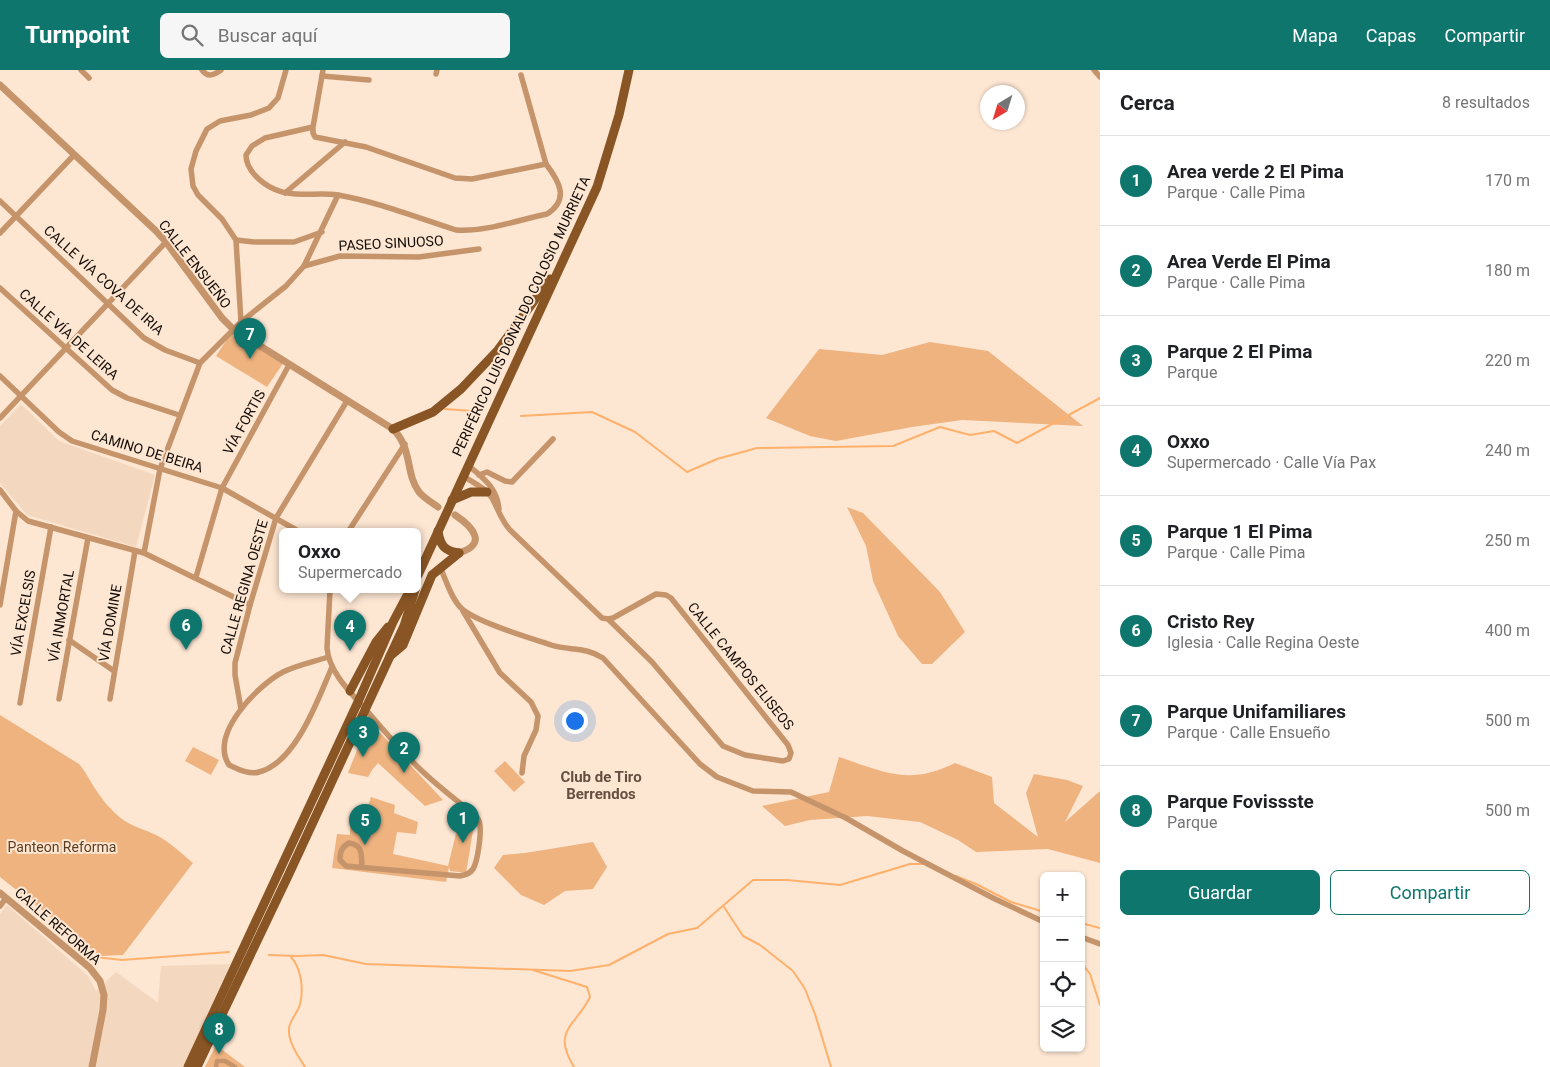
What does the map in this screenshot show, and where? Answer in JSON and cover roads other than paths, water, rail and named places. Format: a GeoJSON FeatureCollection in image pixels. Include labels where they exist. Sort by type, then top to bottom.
{"type":"FeatureCollection","features":[{"type":"Feature","properties":{"kind":"main road","name":"PERIFÉRICO LUIS DONALDO COLOSIO MURRIETA"},"geometry":{"type":"LineString","coordinates":[[421,568],[597,186],[619,115],[629,70]]}},
{"type":"Feature","properties":{"kind":"main road"},"geometry":{"type":"LineString","coordinates":[[394,429],[433,412],[479,371],[511,332],[565,258]]}},
{"type":"Feature","properties":{"kind":"main road"},"geometry":{"type":"LineString","coordinates":[[452,500],[471,492],[492,495]]}},
{"type":"Feature","properties":{"kind":"main road"},"geometry":{"type":"LineString","coordinates":[[438,530],[442,546],[448,551],[459,553]]}},
{"type":"Feature","properties":{"kind":"main road"},"geometry":{"type":"LineString","coordinates":[[390,656],[403,645],[434,572],[459,553]]}},
{"type":"Feature","properties":{"kind":"main road"},"geometry":{"type":"LineString","coordinates":[[188,1067],[358,702],[393,622],[408,593]]}},
{"type":"Feature","properties":{"kind":"main road"},"geometry":{"type":"LineString","coordinates":[[198,1067],[404,626],[413,593]]}},
{"type":"Feature","properties":{"kind":"main road"},"geometry":{"type":"LineString","coordinates":[[393,622],[404,626]]}},
{"type":"Feature","properties":{"kind":"main road"},"geometry":{"type":"LineString","coordinates":[[350,691],[376,642],[393,622]]}},
{"type":"Feature","properties":{"kind":"street"},"geometry":{"type":"LineString","coordinates":[[81,70],[89,78]]}},
{"type":"Feature","properties":{"kind":"street"},"geometry":{"type":"LineString","coordinates":[[202,70],[211,76],[221,70]]}},
{"type":"Feature","properties":{"kind":"street"},"geometry":{"type":"LineString","coordinates":[[241,322],[236,240],[222,220],[198,195],[191,177],[192,161],[203,135],[214,124],[228,118],[251,115],[269,108],[278,98],[286,70]]}},
{"type":"Feature","properties":{"kind":"street"},"geometry":{"type":"LineString","coordinates":[[1094,70],[1100,78]]}},
{"type":"Feature","properties":{"kind":"street"},"geometry":{"type":"LineString","coordinates":[[369,80],[322,73],[313,135],[317,138],[366,147],[463,180],[546,164]]}},
{"type":"Feature","properties":{"kind":"street"},"geometry":{"type":"LineString","coordinates":[[313,127],[265,138],[252,146],[246,155],[249,166],[260,180],[285,193],[338,195],[456,230],[480,229],[547,214],[557,205],[561,192],[557,179],[546,164],[521,75]]}},
{"type":"Feature","properties":{"kind":"street","name":"CALLE ENSUEÑO"},"geometry":{"type":"LineString","coordinates":[[0,85],[166,242],[233,330],[394,429]]}},
{"type":"Feature","properties":{"kind":"street"},"geometry":{"type":"LineString","coordinates":[[285,193],[345,142]]}},
{"type":"Feature","properties":{"kind":"street"},"geometry":{"type":"LineString","coordinates":[[0,233],[74,155]]}},
{"type":"Feature","properties":{"kind":"street","name":"PASEO SINUOSO"},"geometry":{"type":"LineString","coordinates":[[200,363],[241,322],[286,286],[304,266],[322,232],[338,195]]}},
{"type":"Feature","properties":{"kind":"street","name":"CALLE VÍA COVA DE IRIA"},"geometry":{"type":"LineString","coordinates":[[0,201],[109,302],[144,338],[200,363]]}},
{"type":"Feature","properties":{"kind":"street"},"geometry":{"type":"LineString","coordinates":[[236,240],[294,242],[322,232]]}},
{"type":"Feature","properties":{"kind":"street"},"geometry":{"type":"LineString","coordinates":[[0,418],[166,242]]}},
{"type":"Feature","properties":{"kind":"street","name":"PASEO SINUOSO"},"geometry":{"type":"LineString","coordinates":[[304,266],[340,256],[419,257],[479,250]]}},
{"type":"Feature","properties":{"kind":"street","name":"CALLE VÍA DE LEIRA"},"geometry":{"type":"LineString","coordinates":[[0,288],[112,390],[127,398],[179,415]]}},
{"type":"Feature","properties":{"kind":"street"},"geometry":{"type":"LineString","coordinates":[[144,553],[160,469],[200,363]]}},
{"type":"Feature","properties":{"kind":"street","name":"VÍA FORTIS"},"geometry":{"type":"LineString","coordinates":[[196,577],[222,488],[289,365]]}},
{"type":"Feature","properties":{"kind":"street","name":"CAMINO DE BEIRA"},"geometry":{"type":"LineString","coordinates":[[0,376],[59,432],[72,441],[222,488],[293,528]]}},
{"type":"Feature","properties":{"kind":"street","name":"CALLE REGINA OESTE"},"geometry":{"type":"LineString","coordinates":[[241,709],[234,669],[250,605],[276,518],[347,401]]}},
{"type":"Feature","properties":{"kind":"street"},"geometry":{"type":"LineString","coordinates":[[394,429],[405,444],[418,491],[438,507]]}},
{"type":"Feature","properties":{"kind":"street"},"geometry":{"type":"LineString","coordinates":[[479,475],[487,472],[505,481],[512,482],[554,439]]}},
{"type":"Feature","properties":{"kind":"street"},"geometry":{"type":"LineString","coordinates":[[351,528],[405,444]]}},
{"type":"Feature","properties":{"kind":"street"},"geometry":{"type":"LineString","coordinates":[[468,465],[491,486],[492,495]]}},
{"type":"Feature","properties":{"kind":"street"},"geometry":{"type":"LineString","coordinates":[[463,476],[492,495]]}},
{"type":"Feature","properties":{"kind":"street"},"geometry":{"type":"LineString","coordinates":[[0,490],[16,511],[28,521],[144,553],[250,605]]}},
{"type":"Feature","properties":{"kind":"street","name":"CALLE CAMPOS ELISEOS"},"geometry":{"type":"LineString","coordinates":[[492,495],[499,513],[510,530],[597,614],[608,619],[652,662],[723,746],[746,755],[783,761],[789,759],[791,752],[788,745],[671,598],[666,595],[656,594],[614,618],[608,619]]}},
{"type":"Feature","properties":{"kind":"street"},"geometry":{"type":"LineString","coordinates":[[0,605],[16,511]]}},
{"type":"Feature","properties":{"kind":"street"},"geometry":{"type":"LineString","coordinates":[[455,515],[468,523],[476,536],[474,545],[471,548],[459,553]]}},
{"type":"Feature","properties":{"kind":"street","name":"VÍA EXCELSIS"},"geometry":{"type":"LineString","coordinates":[[20,703],[51,527]]}},
{"type":"Feature","properties":{"kind":"street","name":"VÍA INMORTAL"},"geometry":{"type":"LineString","coordinates":[[58,698],[88,538]]}},
{"type":"Feature","properties":{"kind":"street","name":"VÍA DOMINE"},"geometry":{"type":"LineString","coordinates":[[110,699],[135,551]]}},
{"type":"Feature","properties":{"kind":"street"},"geometry":{"type":"LineString","coordinates":[[440,567],[456,602],[500,673],[531,702],[538,716],[536,730],[524,756],[522,773]]}},
{"type":"Feature","properties":{"kind":"street"},"geometry":{"type":"LineString","coordinates":[[330,593],[328,657],[332,667],[358,702],[421,770],[476,815],[481,826],[476,862],[474,868],[466,875],[346,866],[340,860],[340,854],[344,846],[349,843],[361,849],[362,867]]}},
{"type":"Feature","properties":{"kind":"street"},"geometry":{"type":"LineString","coordinates":[[461,608],[474,617],[559,648],[588,650],[596,653],[603,658],[700,764],[717,777],[753,791],[791,792],[846,818],[903,851],[1040,920]]}},
{"type":"Feature","properties":{"kind":"street"},"geometry":{"type":"LineString","coordinates":[[69,640],[114,671]]}},
{"type":"Feature","properties":{"kind":"street"},"geometry":{"type":"LineString","coordinates":[[328,657],[284,672],[271,680],[241,709],[230,725],[226,740],[226,761],[229,765],[243,771],[257,773],[277,762],[304,727],[332,667]]}},
{"type":"Feature","properties":{"kind":"street"},"geometry":{"type":"LineString","coordinates":[[0,906],[3,896]]}},
{"type":"Feature","properties":{"kind":"street","name":"CALLE REFORMA"},"geometry":{"type":"LineString","coordinates":[[3,896],[90,968],[100,981],[104,995],[103,1010],[92,1067]]}},
{"type":"Feature","properties":{"kind":"street"},"geometry":{"type":"LineString","coordinates":[[1085,938],[1100,944]]}},
{"type":"Feature","properties":{"kind":"street"},"geometry":{"type":"LineString","coordinates":[[216,1067],[217,1061],[225,1061],[235,1067]]}},
{"type":"Feature","properties":{"kind":"waterway"},"geometry":{"type":"LineString","coordinates":[[521,416],[592,412],[635,432],[687,472],[717,459],[757,448],[893,446],[940,427],[970,435],[994,431],[1017,443],[1100,398]]}},
{"type":"Feature","properties":{"kind":"waterway"},"geometry":{"type":"LineString","coordinates":[[445,409],[472,411]]}},
{"type":"Feature","properties":{"kind":"waterway"},"geometry":{"type":"LineString","coordinates":[[269,955],[323,955],[366,964],[570,971],[609,965],[668,934],[697,928],[753,880],[787,880],[840,885],[910,864],[924,864]]}},
{"type":"Feature","properties":{"kind":"waterway"},"geometry":{"type":"LineString","coordinates":[[956,876],[1011,902],[1040,911]]}},
{"type":"Feature","properties":{"kind":"waterway"},"geometry":{"type":"LineString","coordinates":[[724,907],[743,936],[760,945],[793,971],[805,989],[815,1014],[831,1067]]}},
{"type":"Feature","properties":{"kind":"waterway"},"geometry":{"type":"LineString","coordinates":[[1085,924],[1100,928]]}},
{"type":"Feature","properties":{"kind":"waterway"},"geometry":{"type":"LineString","coordinates":[[82,958],[95,957],[122,960],[229,952]]}},
{"type":"Feature","properties":{"kind":"waterway"},"geometry":{"type":"LineString","coordinates":[[291,957],[301,979],[302,992],[299,1007],[289,1026],[289,1034],[294,1049],[305,1067]]}},
{"type":"Feature","properties":{"kind":"waterway"},"geometry":{"type":"LineString","coordinates":[[1085,967],[1090,974],[1100,1005]]}},
{"type":"Feature","properties":{"kind":"waterway"},"geometry":{"type":"LineString","coordinates":[[533,970],[587,987],[590,997],[565,1036],[565,1045],[574,1067]]}},
{"type":"Feature","properties":{"kind":"place","name":"Parque Unifamiliares"},"geometry":{"type":"Point","coordinates":[250,359]}},
{"type":"Feature","properties":{"kind":"place","name":"Cristo Rey"},"geometry":{"type":"Point","coordinates":[186,650]}},
{"type":"Feature","properties":{"kind":"place","name":"Oxxo"},"geometry":{"type":"Point","coordinates":[350,651]}},
{"type":"Feature","properties":{"kind":"place","name":"Parque 2 El Pima"},"geometry":{"type":"Point","coordinates":[363,757]}},
{"type":"Feature","properties":{"kind":"place","name":"Area Verde El Pima"},"geometry":{"type":"Point","coordinates":[404,773]}},
{"type":"Feature","properties":{"kind":"place","name":"Area verde 2 El Pima"},"geometry":{"type":"Point","coordinates":[463,843]}},
{"type":"Feature","properties":{"kind":"place","name":"Parque 1 El Pima"},"geometry":{"type":"Point","coordinates":[365,845]}},
{"type":"Feature","properties":{"kind":"place","name":"Parque Fovissste"},"geometry":{"type":"Point","coordinates":[219,1054]}},
{"type":"Feature","properties":{"kind":"district","name":"Club de Tiro Berrendos"},"geometry":{"type":"Point","coordinates":[601,786]}},
{"type":"Feature","properties":{"kind":"park label","name":"Panteon Reforma"},"geometry":{"type":"Point","coordinates":[62,847]}}]}
